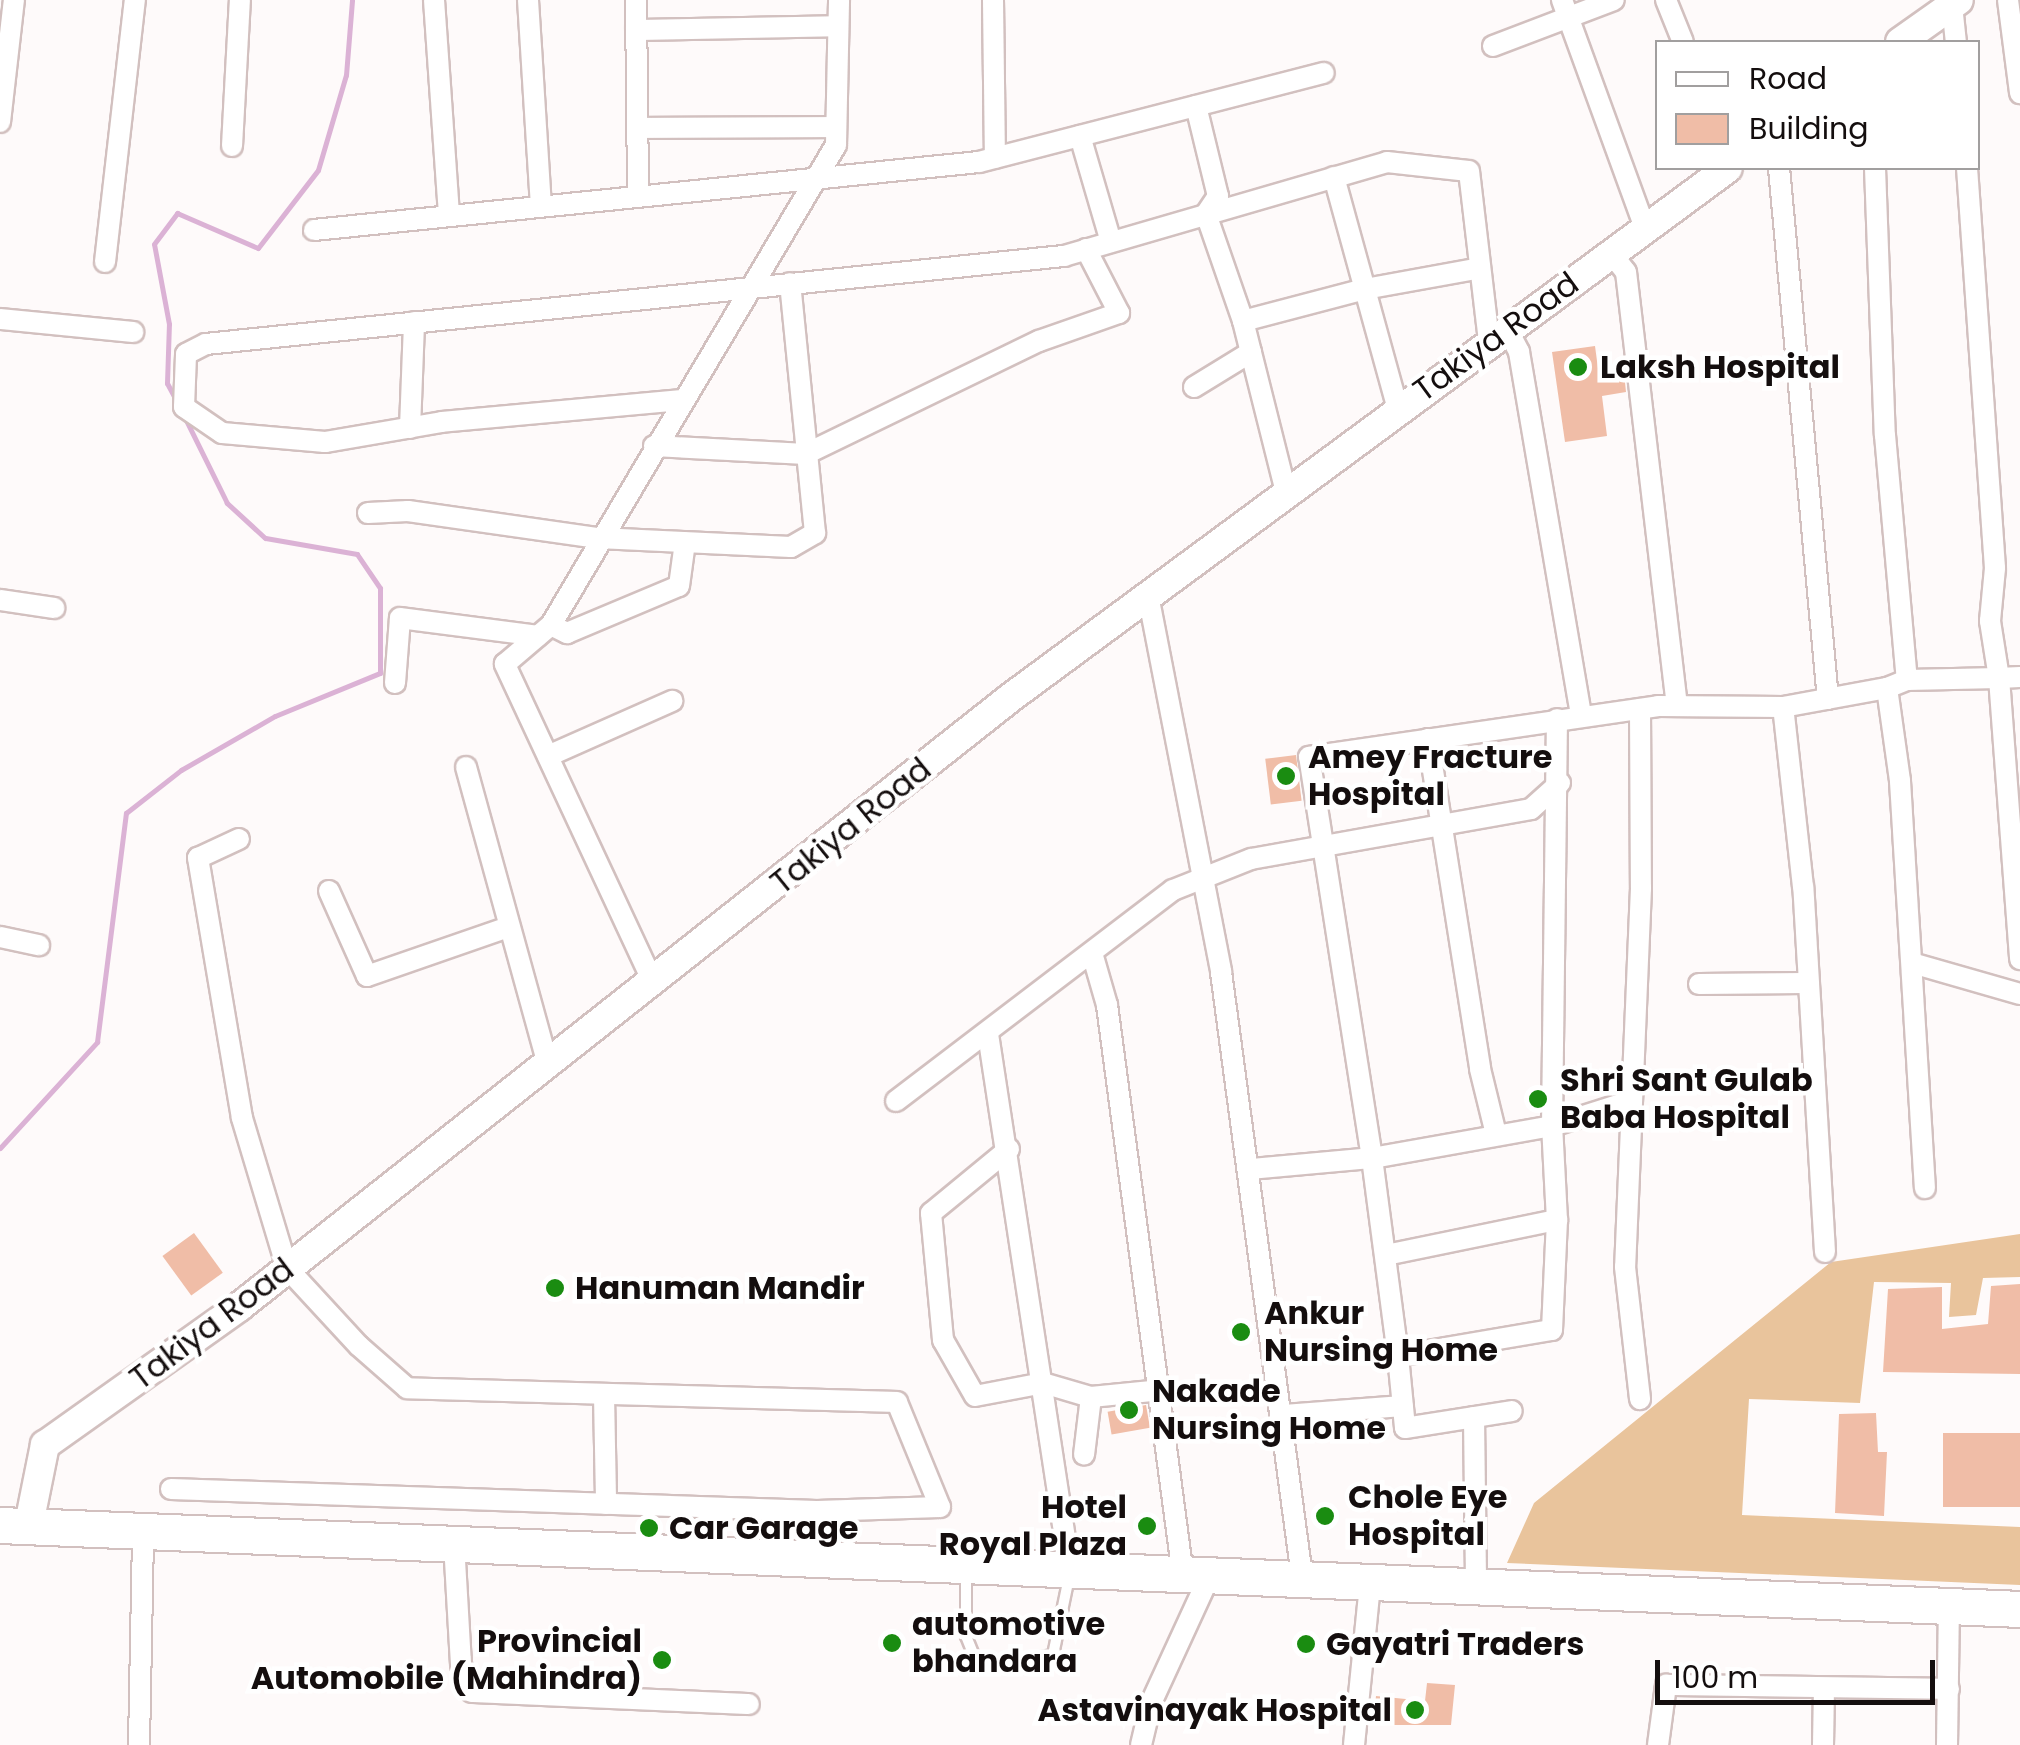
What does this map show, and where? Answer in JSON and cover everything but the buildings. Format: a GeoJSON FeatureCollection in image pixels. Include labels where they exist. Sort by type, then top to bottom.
{"type":"FeatureCollection","features":[{"type":"Feature","properties":{"kind":"highway"},"geometry":{"type":"LineString","coordinates":[[14,1525],[1196,1576],[1303,1584],[2020,1609]]}},
{"type":"Feature","properties":{"kind":"main road"},"geometry":{"type":"LineString","coordinates":[[1903,40],[1956,2]]}},
{"type":"Feature","properties":{"kind":"main road","name":"Takiya Road"},"geometry":{"type":"LineString","coordinates":[[14,1525],[45,1445],[288,1268],[1148,595],[1724,170]]}},
{"type":"Feature","properties":{"kind":"street"},"geometry":{"type":"LineString","coordinates":[[0,122],[14,0]]}},
{"type":"Feature","properties":{"kind":"street"},"geometry":{"type":"LineString","coordinates":[[105,262],[135,0]]}},
{"type":"Feature","properties":{"kind":"street"},"geometry":{"type":"LineString","coordinates":[[232,146],[240,0]]}},
{"type":"Feature","properties":{"kind":"street"},"geometry":{"type":"LineString","coordinates":[[434,0],[449,215]]}},
{"type":"Feature","properties":{"kind":"street"},"geometry":{"type":"LineString","coordinates":[[528,0],[541,205]]}},
{"type":"Feature","properties":{"kind":"street"},"geometry":{"type":"LineString","coordinates":[[636,0],[638,194]]}},
{"type":"Feature","properties":{"kind":"street"},"geometry":{"type":"LineString","coordinates":[[653,982],[505,664],[545,630],[836,145],[839,0]]}},
{"type":"Feature","properties":{"kind":"street"},"geometry":{"type":"LineString","coordinates":[[992,0],[995,158]]}},
{"type":"Feature","properties":{"kind":"street"},"geometry":{"type":"LineString","coordinates":[[1493,46],[1564,8],[1614,0]]}},
{"type":"Feature","properties":{"kind":"street"},"geometry":{"type":"LineString","coordinates":[[1666,0],[1682,40]]}},
{"type":"Feature","properties":{"kind":"street"},"geometry":{"type":"LineString","coordinates":[[2008,0],[2020,93]]}},
{"type":"Feature","properties":{"kind":"street"},"geometry":{"type":"LineString","coordinates":[[1956,2],[1956,40]]}},
{"type":"Feature","properties":{"kind":"street"},"geometry":{"type":"LineString","coordinates":[[1564,8],[1645,228]]}},
{"type":"Feature","properties":{"kind":"street"},"geometry":{"type":"LineString","coordinates":[[636,30],[838,26]]}},
{"type":"Feature","properties":{"kind":"street"},"geometry":{"type":"LineString","coordinates":[[314,230],[995,158],[1324,72]]}},
{"type":"Feature","properties":{"kind":"street"},"geometry":{"type":"LineString","coordinates":[[1196,106],[1218,196],[1206,214]]}},
{"type":"Feature","properties":{"kind":"street"},"geometry":{"type":"LineString","coordinates":[[637,128],[836,127]]}},
{"type":"Feature","properties":{"kind":"street"},"geometry":{"type":"LineString","coordinates":[[1080,136],[1111,242]]}},
{"type":"Feature","properties":{"kind":"street"},"geometry":{"type":"LineString","coordinates":[[682,400],[410,428],[325,442],[222,432],[184,406],[186,354],[206,344],[1086,250],[1387,162],[1469,171],[1480,268],[1498,335],[1519,352],[1581,716]]}},
{"type":"Feature","properties":{"kind":"street"},"geometry":{"type":"LineString","coordinates":[[1780,170],[1828,699]]}},
{"type":"Feature","properties":{"kind":"street"},"geometry":{"type":"LineString","coordinates":[[1875,170],[1897,684],[1925,1188]]}},
{"type":"Feature","properties":{"kind":"street"},"geometry":{"type":"LineString","coordinates":[[1966,170],[2010,677],[2020,959]]}},
{"type":"Feature","properties":{"kind":"street"},"geometry":{"type":"LineString","coordinates":[[1334,177],[1398,409]]}},
{"type":"Feature","properties":{"kind":"street"},"geometry":{"type":"LineString","coordinates":[[1206,214],[1243,321],[1286,492]]}},
{"type":"Feature","properties":{"kind":"street"},"geometry":{"type":"LineString","coordinates":[[654,446],[806,454],[1039,342],[1119,313],[1086,250]]}},
{"type":"Feature","properties":{"kind":"street"},"geometry":{"type":"LineString","coordinates":[[1611,252],[1626,272],[1676,705]]}},
{"type":"Feature","properties":{"kind":"street"},"geometry":{"type":"LineString","coordinates":[[1243,321],[1365,288],[1480,268]]}},
{"type":"Feature","properties":{"kind":"street"},"geometry":{"type":"LineString","coordinates":[[368,513],[408,511],[598,538],[792,548],[815,533],[790,282]]}},
{"type":"Feature","properties":{"kind":"street"},"geometry":{"type":"LineString","coordinates":[[0,319],[133,332]]}},
{"type":"Feature","properties":{"kind":"street"},"geometry":{"type":"LineString","coordinates":[[410,428],[414,322]]}},
{"type":"Feature","properties":{"kind":"street"},"geometry":{"type":"LineString","coordinates":[[1194,387],[1251,352]]}},
{"type":"Feature","properties":{"kind":"street"},"geometry":{"type":"LineString","coordinates":[[396,683],[400,618],[567,633],[679,586],[685,542]]}},
{"type":"Feature","properties":{"kind":"street"},"geometry":{"type":"LineString","coordinates":[[1148,595],[1203,878],[1251,1169],[1303,1584]]}},
{"type":"Feature","properties":{"kind":"street"},"geometry":{"type":"LineString","coordinates":[[0,600],[54,608]]}},
{"type":"Feature","properties":{"kind":"street"},"geometry":{"type":"LineString","coordinates":[[1512,1410],[1406,1428],[1372,1158],[1309,757],[1640,709],[1676,705],[1783,707],[1897,684],[2010,677]]}},
{"type":"Feature","properties":{"kind":"street"},"geometry":{"type":"LineString","coordinates":[[548,756],[672,701]]}},
{"type":"Feature","properties":{"kind":"street"},"geometry":{"type":"LineString","coordinates":[[1783,707],[1804,886],[1805,982],[1825,1252]]}},
{"type":"Feature","properties":{"kind":"street"},"geometry":{"type":"LineString","coordinates":[[1640,709],[1641,888],[1625,1267],[1640,1399]]}},
{"type":"Feature","properties":{"kind":"street"},"geometry":{"type":"LineString","coordinates":[[1398,1356],[1552,1330],[1557,1220],[1552,1126],[1560,783],[1557,719]]}},
{"type":"Feature","properties":{"kind":"street"},"geometry":{"type":"LineString","coordinates":[[1428,739],[1480,1069],[1496,1134]]}},
{"type":"Feature","properties":{"kind":"street"},"geometry":{"type":"LineString","coordinates":[[466,767],[506,928],[548,1064]]}},
{"type":"Feature","properties":{"kind":"street"},"geometry":{"type":"LineString","coordinates":[[896,1101],[1173,890],[1250,859],[1442,828],[1530,808],[1560,783]]}},
{"type":"Feature","properties":{"kind":"street"},"geometry":{"type":"LineString","coordinates":[[172,1489],[817,1511],[940,1507],[897,1402],[407,1388],[288,1268],[242,1118],[198,858],[239,839]]}},
{"type":"Feature","properties":{"kind":"street"},"geometry":{"type":"LineString","coordinates":[[329,891],[366,976],[506,928]]}},
{"type":"Feature","properties":{"kind":"street"},"geometry":{"type":"LineString","coordinates":[[0,938],[38,944]]}},
{"type":"Feature","properties":{"kind":"street"},"geometry":{"type":"LineString","coordinates":[[1092,953],[1107,1005],[1128,1193],[1196,1576],[1140,1745]]}},
{"type":"Feature","properties":{"kind":"street"},"geometry":{"type":"LineString","coordinates":[[1912,963],[2020,994]]}},
{"type":"Feature","properties":{"kind":"street"},"geometry":{"type":"LineString","coordinates":[[1699,984],[1805,982]]}},
{"type":"Feature","properties":{"kind":"street"},"geometry":{"type":"LineString","coordinates":[[988,1034],[1009,1150],[1070,1571]]}},
{"type":"Feature","properties":{"kind":"street"},"geometry":{"type":"LineString","coordinates":[[1251,1169],[1372,1158],[1552,1126],[1631,1100]]}},
{"type":"Feature","properties":{"kind":"street"},"geometry":{"type":"LineString","coordinates":[[1009,1150],[931,1213],[943,1340],[975,1396],[1043,1383],[1091,1397],[1162,1390]]}},
{"type":"Feature","properties":{"kind":"street"},"geometry":{"type":"LineString","coordinates":[[1386,1255],[1557,1220]]}},
{"type":"Feature","properties":{"kind":"street"},"geometry":{"type":"LineString","coordinates":[[604,1395],[606,1504]]}},
{"type":"Feature","properties":{"kind":"street"},"geometry":{"type":"LineString","coordinates":[[1084,1455],[1091,1397]]}},
{"type":"Feature","properties":{"kind":"street"},"geometry":{"type":"LineString","coordinates":[[1284,1415],[1403,1406]]}},
{"type":"Feature","properties":{"kind":"street"},"geometry":{"type":"LineString","coordinates":[[1474,1416],[1476,1590]]}},
{"type":"Feature","properties":{"kind":"street"},"geometry":{"type":"LineString","coordinates":[[139,1745],[143,1529]]}},
{"type":"Feature","properties":{"kind":"street"},"geometry":{"type":"LineString","coordinates":[[454,1543],[461,1665],[472,1692],[749,1704]]}},
{"type":"Feature","properties":{"kind":"street"},"geometry":{"type":"LineString","coordinates":[[1354,1745],[1370,1586]]}},
{"type":"Feature","properties":{"kind":"street"},"geometry":{"type":"LineString","coordinates":[[1948,1745],[1949,1606]]}},
{"type":"Feature","properties":{"kind":"street"},"geometry":{"type":"LineString","coordinates":[[1658,1745],[1666,1685],[1949,1689]]}},
{"type":"Feature","properties":{"kind":"street"},"geometry":{"type":"LineString","coordinates":[[1823,1745],[1824,1688]]}},
{"type":"Feature","properties":{"kind":"lane"},"geometry":{"type":"LineString","coordinates":[[966,1566],[966,1636],[979,1668],[1052,1655],[1070,1571]]}},
{"type":"Feature","properties":{"kind":"shaded area"},"geometry":{"type":"Polygon","coordinates":[[[2020,1234],[2020,1277],[1983,1278],[1976,1315],[1949,1317],[1951,1283],[1874,1282],[1860,1403],[1749,1399],[1742,1515],[2020,1527],[2020,1585],[1507,1563],[1534,1503],[1831,1262],[2020,1234]]]}},
{"type":"Feature","properties":{"kind":"waterway"},"geometry":{"type":"LineString","coordinates":[[176,400],[167,383],[169,324],[154,244],[177,213],[258,248],[318,170],[346,75],[352,0]]}},
{"type":"Feature","properties":{"kind":"waterway"},"geometry":{"type":"LineString","coordinates":[[0,1148],[97,1042],[126,813],[181,770],[275,716],[380,673],[380,588],[357,554],[265,538],[227,503],[185,418]]}},
{"type":"Feature","properties":{"kind":"place","name":"Laksh Hospital"},"geometry":{"type":"Point","coordinates":[1578,367]}},
{"type":"Feature","properties":{"kind":"place","name":"Amey Fracture Hospital"},"geometry":{"type":"Point","coordinates":[1286,776]}},
{"type":"Feature","properties":{"kind":"place","name":"Shri Sant Gulab Baba Hospital"},"geometry":{"type":"Point","coordinates":[1538,1099]}},
{"type":"Feature","properties":{"kind":"place","name":"Hanuman Mandir"},"geometry":{"type":"Point","coordinates":[555,1288]}},
{"type":"Feature","properties":{"kind":"place","name":"Ankur Nursing Home"},"geometry":{"type":"Point","coordinates":[1241,1332]}},
{"type":"Feature","properties":{"kind":"place","name":"Nakade Nursing Home"},"geometry":{"type":"Point","coordinates":[1129,1410]}},
{"type":"Feature","properties":{"kind":"place","name":"Chole Eye Hospital"},"geometry":{"type":"Point","coordinates":[1325,1516]}},
{"type":"Feature","properties":{"kind":"place","name":"Hotel Royal Plaza"},"geometry":{"type":"Point","coordinates":[1147,1526]}},
{"type":"Feature","properties":{"kind":"place","name":"Car Garage"},"geometry":{"type":"Point","coordinates":[649,1528]}},
{"type":"Feature","properties":{"kind":"place","name":"automotive bhandara"},"geometry":{"type":"Point","coordinates":[892,1643]}},
{"type":"Feature","properties":{"kind":"place","name":"Gayatri Traders"},"geometry":{"type":"Point","coordinates":[1306,1644]}},
{"type":"Feature","properties":{"kind":"place","name":"Provincial Automobile (Mahindra)"},"geometry":{"type":"Point","coordinates":[662,1660]}},
{"type":"Feature","properties":{"kind":"place","name":"Astavinayak Hospital"},"geometry":{"type":"Point","coordinates":[1415,1710]}}]}
